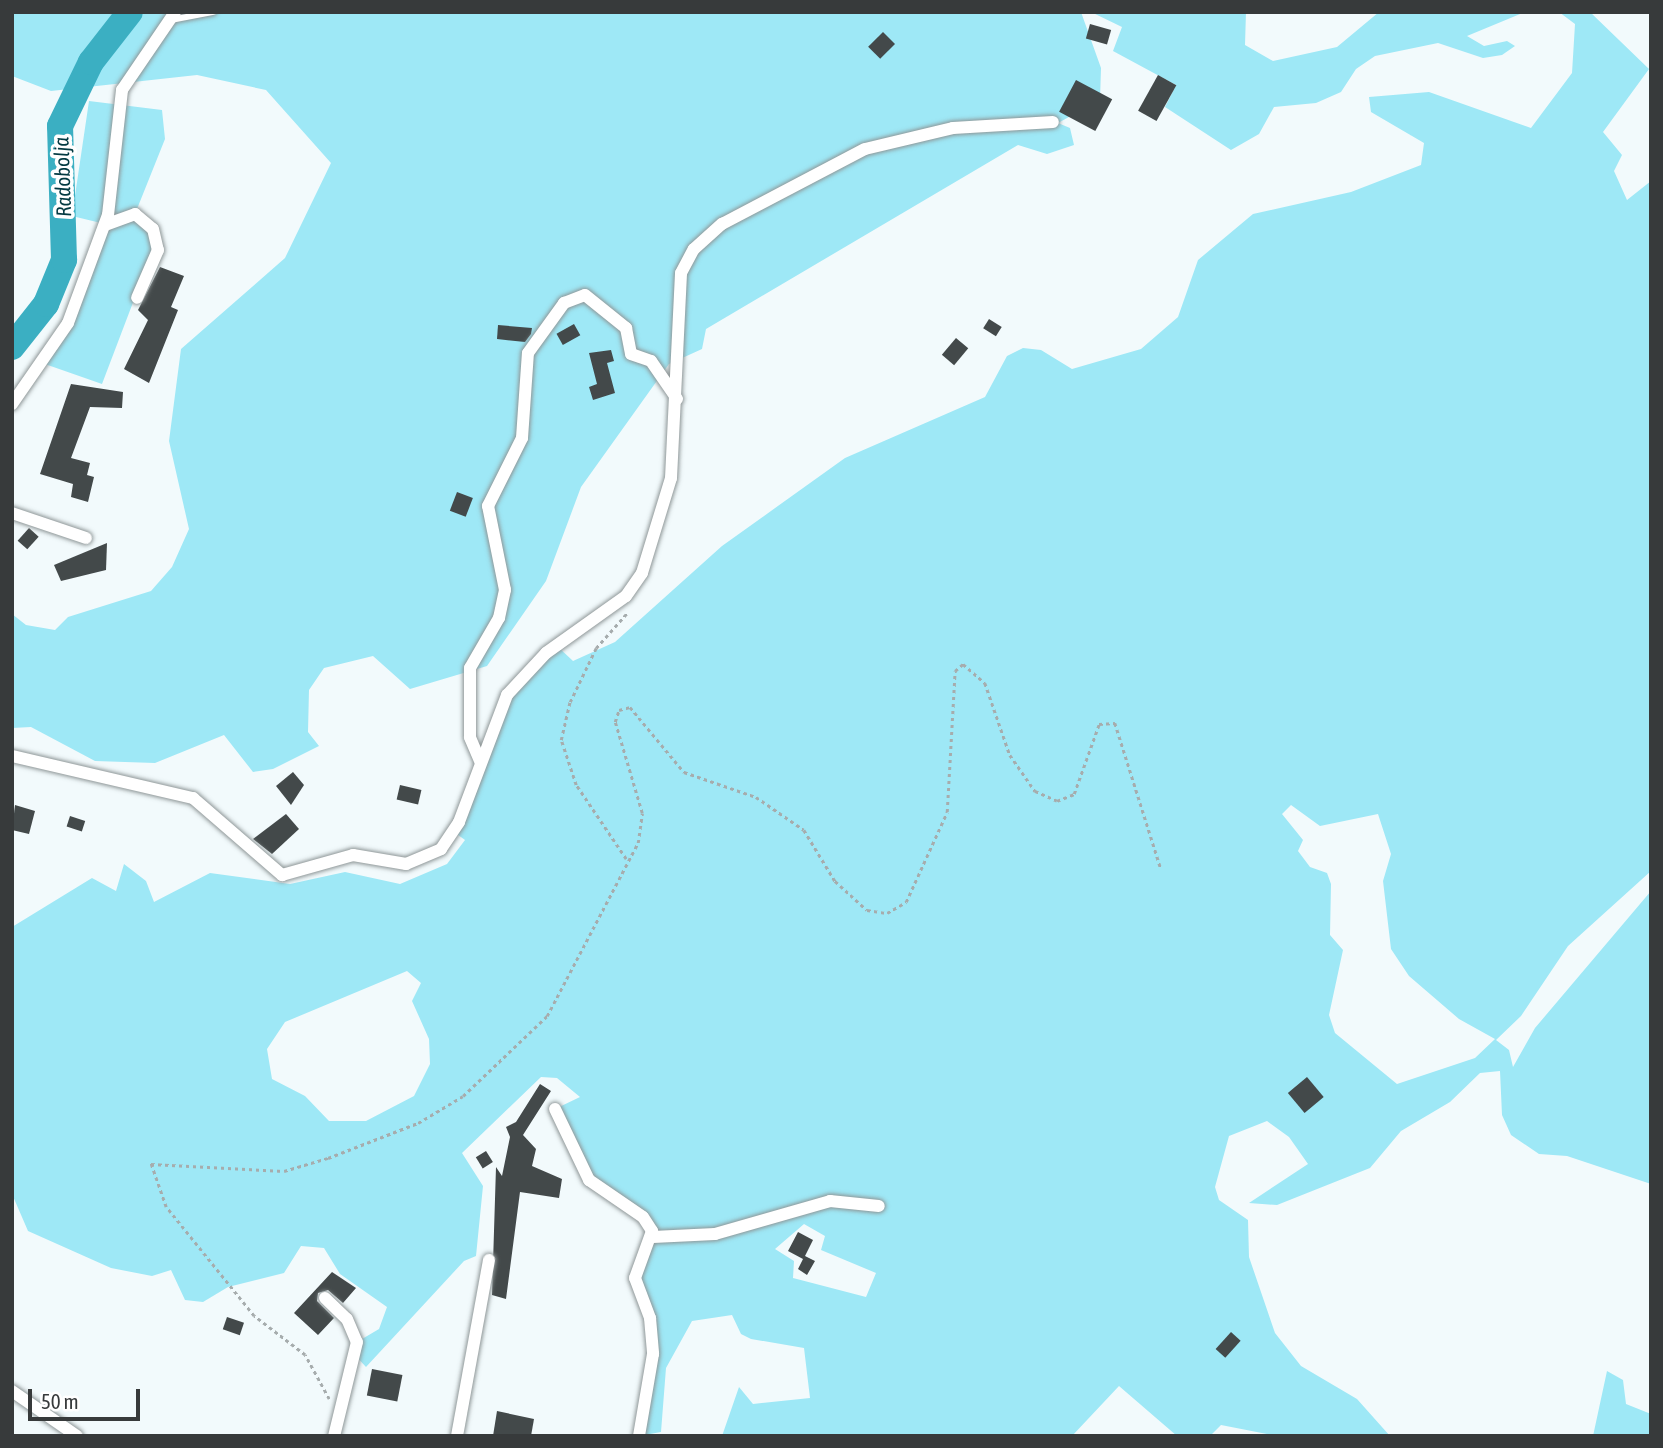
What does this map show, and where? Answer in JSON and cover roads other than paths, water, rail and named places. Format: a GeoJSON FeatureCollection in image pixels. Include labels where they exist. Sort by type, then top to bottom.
{"type":"FeatureCollection","features":[{"type":"Feature","properties":{"kind":"street"},"geometry":{"type":"LineString","coordinates":[[12,404],[68,323],[105,225],[116,181],[122,90],[173,16]]}},
{"type":"Feature","properties":{"kind":"street"},"geometry":{"type":"LineString","coordinates":[[12,756],[193,799],[220,816],[258,860],[290,876],[353,855],[391,866],[431,855],[459,822],[497,711],[526,672],[638,583],[671,478],[677,400],[681,273],[694,249],[722,224],[865,149],[953,128],[1053,122]]}},
{"type":"Feature","properties":{"kind":"street"},"geometry":{"type":"LineString","coordinates":[[105,225],[135,214],[153,229],[158,250],[137,298]]}},
{"type":"Feature","properties":{"kind":"street"},"geometry":{"type":"LineString","coordinates":[[480,761],[470,737],[470,668],[499,618],[505,590],[488,506],[495,482],[519,449],[528,353],[564,303],[585,295],[626,328],[631,354],[651,361],[677,400]]}},
{"type":"Feature","properties":{"kind":"street"},"geometry":{"type":"LineString","coordinates":[[12,513],[86,538]]}},
{"type":"Feature","properties":{"kind":"street"},"geometry":{"type":"LineString","coordinates":[[555,1108],[589,1180],[643,1217],[653,1237],[635,1279],[652,1332],[651,1387],[639,1436]]}},
{"type":"Feature","properties":{"kind":"street"},"geometry":{"type":"LineString","coordinates":[[653,1237],[715,1234],[830,1201],[879,1206]]}},
{"type":"Feature","properties":{"kind":"street"},"geometry":{"type":"LineString","coordinates":[[457,1436],[489,1260]]}},
{"type":"Feature","properties":{"kind":"street"},"geometry":{"type":"LineString","coordinates":[[325,1298],[347,1319],[357,1342],[334,1436]]}},
{"type":"Feature","properties":{"kind":"street"},"geometry":{"type":"LineString","coordinates":[[12,1391],[77,1436]]}},
{"type":"Feature","properties":{"kind":"lane"},"geometry":{"type":"LineString","coordinates":[[173,16],[213,12]]}},
{"type":"Feature","properties":{"kind":"waterway","name":"Radobolja"},"geometry":{"type":"LineString","coordinates":[[12,347],[46,304],[64,260],[60,126],[91,62],[130,12]]}}]}
